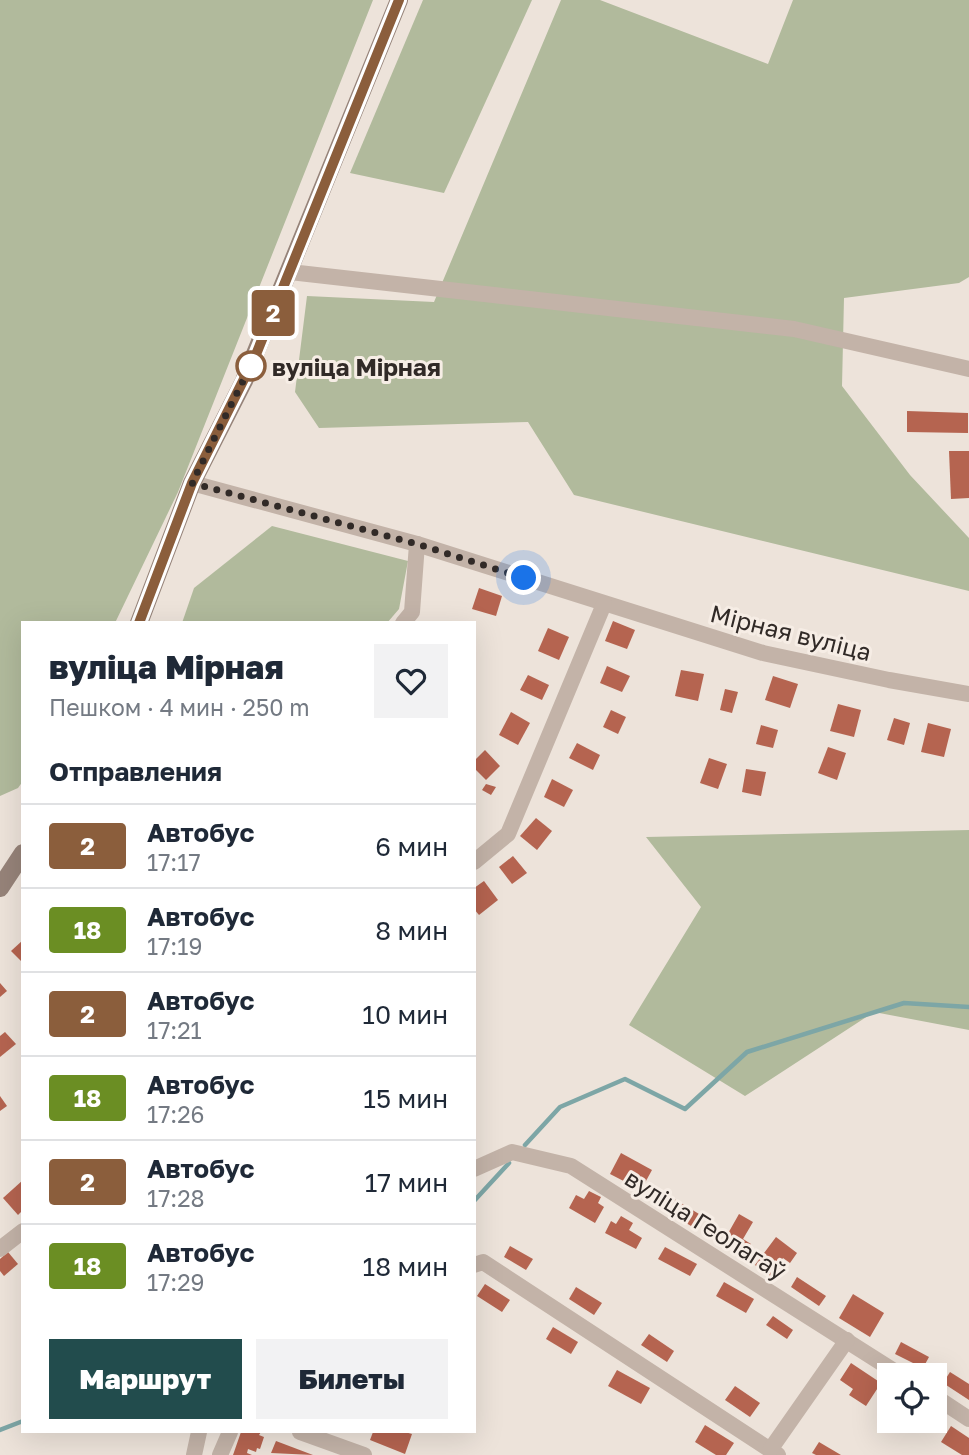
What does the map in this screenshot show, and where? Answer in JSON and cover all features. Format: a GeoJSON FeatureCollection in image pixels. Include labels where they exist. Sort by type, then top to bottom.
{"type":"FeatureCollection","features":[{"type":"Feature","properties":{"kind":"main road"},"geometry":{"type":"LineString","coordinates":[[140,621],[192,483],[244,381],[399,0]]}},
{"type":"Feature","properties":{"kind":"main road"},"geometry":{"type":"LineString","coordinates":[[0,888],[21,856]]}},
{"type":"Feature","properties":{"kind":"street"},"geometry":{"type":"LineString","coordinates":[[290,272],[794,329],[969,369]]}},
{"type":"Feature","properties":{"kind":"street","name":"Мірная вуліца"},"geometry":{"type":"LineString","coordinates":[[192,483],[417,544],[763,653],[969,694]]}},
{"type":"Feature","properties":{"kind":"street"},"geometry":{"type":"LineString","coordinates":[[405,621],[412,612],[417,544]]}},
{"type":"Feature","properties":{"kind":"street"},"geometry":{"type":"LineString","coordinates":[[476,860],[508,834],[604,604]]}},
{"type":"Feature","properties":{"kind":"street","name":"вуліца Геолагаў"},"geometry":{"type":"LineString","coordinates":[[476,1168],[512,1152],[571,1166],[882,1363]]}},
{"type":"Feature","properties":{"kind":"street"},"geometry":{"type":"LineString","coordinates":[[0,1249],[21,1233]]}},
{"type":"Feature","properties":{"kind":"street"},"geometry":{"type":"LineString","coordinates":[[476,1264],[483,1262],[774,1452],[847,1340]]}},
{"type":"Feature","properties":{"kind":"street"},"geometry":{"type":"LineString","coordinates":[[947,1405],[969,1419]]}},
{"type":"Feature","properties":{"kind":"street"},"geometry":{"type":"LineString","coordinates":[[194,1455],[200,1433]]}},
{"type":"Feature","properties":{"kind":"street"},"geometry":{"type":"LineString","coordinates":[[220,1455],[230,1433]]}},
{"type":"Feature","properties":{"kind":"street"},"geometry":{"type":"LineString","coordinates":[[303,1433],[364,1455]]}},
{"type":"Feature","properties":{"kind":"green space"},"geometry":{"type":"Polygon","coordinates":[[[0,0],[373,0],[178,492],[116,621],[21,621],[21,784],[18,788],[0,796],[0,0]]]}},
{"type":"Feature","properties":{"kind":"green space"},"geometry":{"type":"Polygon","coordinates":[[[423,0],[532,0],[444,193],[350,173],[423,0]]]}},
{"type":"Feature","properties":{"kind":"green space"},"geometry":{"type":"Polygon","coordinates":[[[561,0],[600,0],[768,64],[793,0],[969,0],[969,277],[959,283],[844,298],[842,386],[910,475],[969,538],[969,591],[574,495],[528,422],[319,428],[295,392],[307,296],[434,302],[561,0]]]}},
{"type":"Feature","properties":{"kind":"green space"},"geometry":{"type":"Polygon","coordinates":[[[272,526],[408,561],[399,609],[389,621],[183,621],[194,588],[272,526]]]}},
{"type":"Feature","properties":{"kind":"green space"},"geometry":{"type":"Polygon","coordinates":[[[969,830],[969,1030],[874,1012],[745,1096],[629,1025],[701,907],[646,837],[969,830]]]}},
{"type":"Feature","properties":{"kind":"building"},"geometry":{"type":"Polygon","coordinates":[[[907,411],[968,413],[968,433],[907,432],[907,411]]]}},
{"type":"Feature","properties":{"kind":"building"},"geometry":{"type":"Polygon","coordinates":[[[949,451],[969,451],[969,498],[951,499],[949,451]]]}},
{"type":"Feature","properties":{"kind":"building"},"geometry":{"type":"Polygon","coordinates":[[[479,588],[502,596],[496,616],[472,609],[479,588]]]}},
{"type":"Feature","properties":{"kind":"building"},"geometry":{"type":"Polygon","coordinates":[[[613,621],[635,630],[627,649],[605,641],[613,621]]]}},
{"type":"Feature","properties":{"kind":"building"},"geometry":{"type":"Polygon","coordinates":[[[548,628],[569,637],[559,660],[538,651],[548,628]]]}},
{"type":"Feature","properties":{"kind":"building"},"geometry":{"type":"Polygon","coordinates":[[[607,666],[630,676],[622,692],[600,683],[607,666]]]}},
{"type":"Feature","properties":{"kind":"building"},"geometry":{"type":"Polygon","coordinates":[[[681,670],[704,674],[698,701],[675,696],[681,670]]]}},
{"type":"Feature","properties":{"kind":"building"},"geometry":{"type":"Polygon","coordinates":[[[528,675],[549,685],[542,700],[520,690],[528,675]]]}},
{"type":"Feature","properties":{"kind":"building"},"geometry":{"type":"Polygon","coordinates":[[[773,676],[798,684],[790,708],[765,700],[773,676]]]}},
{"type":"Feature","properties":{"kind":"building"},"geometry":{"type":"Polygon","coordinates":[[[725,689],[738,692],[732,713],[720,710],[725,689]]]}},
{"type":"Feature","properties":{"kind":"building"},"geometry":{"type":"Polygon","coordinates":[[[838,704],[861,710],[854,737],[830,731],[838,704]]]}},
{"type":"Feature","properties":{"kind":"building"},"geometry":{"type":"Polygon","coordinates":[[[611,710],[626,717],[618,734],[603,727],[611,710]]]}},
{"type":"Feature","properties":{"kind":"building"},"geometry":{"type":"Polygon","coordinates":[[[511,712],[530,723],[518,745],[499,735],[511,712]]]}},
{"type":"Feature","properties":{"kind":"building"},"geometry":{"type":"Polygon","coordinates":[[[894,718],[910,723],[904,745],[887,740],[894,718]]]}},
{"type":"Feature","properties":{"kind":"building"},"geometry":{"type":"Polygon","coordinates":[[[928,723],[951,729],[944,757],[921,752],[928,723]]]}},
{"type":"Feature","properties":{"kind":"building"},"geometry":{"type":"Polygon","coordinates":[[[761,725],[778,730],[773,748],[756,744],[761,725]]]}},
{"type":"Feature","properties":{"kind":"building"},"geometry":{"type":"Polygon","coordinates":[[[577,743],[600,755],[593,770],[569,758],[577,743]]]}},
{"type":"Feature","properties":{"kind":"building"},"geometry":{"type":"Polygon","coordinates":[[[828,747],[846,753],[837,780],[818,773],[828,747]]]}},
{"type":"Feature","properties":{"kind":"building"},"geometry":{"type":"Polygon","coordinates":[[[485,750],[500,766],[486,780],[476,770],[476,759],[485,750]]]}},
{"type":"Feature","properties":{"kind":"building"},"geometry":{"type":"Polygon","coordinates":[[[709,758],[727,764],[718,789],[700,783],[709,758]]]}},
{"type":"Feature","properties":{"kind":"building"},"geometry":{"type":"Polygon","coordinates":[[[746,769],[766,772],[761,796],[742,792],[746,769]]]}},
{"type":"Feature","properties":{"kind":"building"},"geometry":{"type":"Polygon","coordinates":[[[552,779],[573,790],[564,807],[544,797],[552,779]]]}},
{"type":"Feature","properties":{"kind":"building"},"geometry":{"type":"Polygon","coordinates":[[[486,784],[496,787],[491,795],[482,790],[486,784]]]}},
{"type":"Feature","properties":{"kind":"building"},"geometry":{"type":"Polygon","coordinates":[[[536,818],[552,831],[537,850],[520,836],[536,818]]]}},
{"type":"Feature","properties":{"kind":"building"},"geometry":{"type":"Polygon","coordinates":[[[513,856],[527,873],[512,884],[499,867],[513,856]]]}},
{"type":"Feature","properties":{"kind":"building"},"geometry":{"type":"Polygon","coordinates":[[[484,881],[498,900],[479,915],[476,911],[476,887],[484,881]]]}},
{"type":"Feature","properties":{"kind":"building"},"geometry":{"type":"Polygon","coordinates":[[[21,942],[21,961],[11,951],[21,942]]]}},
{"type":"Feature","properties":{"kind":"building"},"geometry":{"type":"Polygon","coordinates":[[[0,983],[7,991],[0,997],[0,983]]]}},
{"type":"Feature","properties":{"kind":"building"},"geometry":{"type":"Polygon","coordinates":[[[5,1032],[16,1044],[0,1057],[0,1036],[5,1032]]]}},
{"type":"Feature","properties":{"kind":"building"},"geometry":{"type":"Polygon","coordinates":[[[0,1096],[7,1106],[0,1111],[0,1096]]]}},
{"type":"Feature","properties":{"kind":"building"},"geometry":{"type":"Polygon","coordinates":[[[621,1153],[652,1170],[641,1190],[610,1174],[621,1153]]]}},
{"type":"Feature","properties":{"kind":"building"},"geometry":{"type":"Polygon","coordinates":[[[21,1182],[21,1212],[18,1215],[3,1198],[21,1182]]]}},
{"type":"Feature","properties":{"kind":"building"},"geometry":{"type":"Polygon","coordinates":[[[589,1191],[601,1197],[598,1203],[604,1207],[595,1223],[569,1208],[576,1195],[584,1199],[589,1191]]]}},
{"type":"Feature","properties":{"kind":"building"},"geometry":{"type":"Polygon","coordinates":[[[671,1197],[704,1217],[696,1229],[663,1209],[671,1197]]]}},
{"type":"Feature","properties":{"kind":"building"},"geometry":{"type":"Polygon","coordinates":[[[739,1214],[753,1222],[743,1239],[751,1244],[744,1256],[722,1244],[739,1214]]]}},
{"type":"Feature","properties":{"kind":"building"},"geometry":{"type":"Polygon","coordinates":[[[621,1216],[633,1223],[629,1230],[642,1238],[636,1249],[605,1233],[611,1221],[616,1224],[621,1216]]]}},
{"type":"Feature","properties":{"kind":"building"},"geometry":{"type":"Polygon","coordinates":[[[776,1237],[797,1253],[790,1263],[783,1258],[778,1265],[786,1271],[774,1280],[755,1265],[776,1237]]]}},
{"type":"Feature","properties":{"kind":"building"},"geometry":{"type":"Polygon","coordinates":[[[510,1246],[533,1259],[526,1270],[504,1257],[510,1246]]]}},
{"type":"Feature","properties":{"kind":"building"},"geometry":{"type":"Polygon","coordinates":[[[665,1247],[697,1264],[690,1276],[658,1259],[665,1247]]]}},
{"type":"Feature","properties":{"kind":"building"},"geometry":{"type":"Polygon","coordinates":[[[8,1252],[18,1264],[4,1276],[0,1271],[0,1259],[8,1252]]]}},
{"type":"Feature","properties":{"kind":"building"},"geometry":{"type":"Polygon","coordinates":[[[797,1277],[826,1296],[819,1306],[791,1287],[797,1277]]]}},
{"type":"Feature","properties":{"kind":"building"},"geometry":{"type":"Polygon","coordinates":[[[724,1282],[754,1299],[746,1313],[716,1296],[724,1282]]]}},
{"type":"Feature","properties":{"kind":"building"},"geometry":{"type":"Polygon","coordinates":[[[485,1284],[510,1300],[502,1312],[477,1296],[485,1284]]]}},
{"type":"Feature","properties":{"kind":"building"},"geometry":{"type":"Polygon","coordinates":[[[576,1287],[602,1303],[594,1315],[569,1299],[576,1287]]]}},
{"type":"Feature","properties":{"kind":"building"},"geometry":{"type":"Polygon","coordinates":[[[853,1294],[884,1313],[870,1337],[839,1318],[853,1294]]]}},
{"type":"Feature","properties":{"kind":"building"},"geometry":{"type":"Polygon","coordinates":[[[773,1316],[793,1330],[787,1339],[766,1325],[773,1316]]]}},
{"type":"Feature","properties":{"kind":"building"},"geometry":{"type":"Polygon","coordinates":[[[553,1327],[578,1342],[571,1354],[546,1339],[553,1327]]]}},
{"type":"Feature","properties":{"kind":"building"},"geometry":{"type":"Polygon","coordinates":[[[649,1334],[674,1351],[667,1362],[641,1345],[649,1334]]]}},
{"type":"Feature","properties":{"kind":"building"},"geometry":{"type":"Polygon","coordinates":[[[901,1342],[929,1357],[926,1363],[913,1363],[895,1354],[901,1342]]]}},
{"type":"Feature","properties":{"kind":"building"},"geometry":{"type":"Polygon","coordinates":[[[851,1363],[877,1380],[877,1389],[866,1406],[849,1395],[853,1389],[840,1380],[851,1363]]]}},
{"type":"Feature","properties":{"kind":"building"},"geometry":{"type":"Polygon","coordinates":[[[617,1370],[650,1388],[641,1404],[608,1386],[617,1370]]]}},
{"type":"Feature","properties":{"kind":"building"},"geometry":{"type":"Polygon","coordinates":[[[950,1372],[969,1384],[969,1400],[947,1386],[950,1372]]]}},
{"type":"Feature","properties":{"kind":"building"},"geometry":{"type":"Polygon","coordinates":[[[735,1386],[760,1403],[750,1417],[725,1400],[735,1386]]]}},
{"type":"Feature","properties":{"kind":"building"},"geometry":{"type":"Polygon","coordinates":[[[705,1425],[734,1443],[726,1455],[716,1455],[695,1442],[705,1425]]]}},
{"type":"Feature","properties":{"kind":"building"},"geometry":{"type":"Polygon","coordinates":[[[951,1426],[969,1438],[969,1455],[962,1455],[941,1442],[951,1426]]]}},
{"type":"Feature","properties":{"kind":"building"},"geometry":{"type":"Polygon","coordinates":[[[241,1433],[260,1433],[259,1435],[264,1437],[260,1449],[257,1448],[256,1452],[248,1449],[247,1453],[252,1455],[233,1455],[241,1433]]]}},
{"type":"Feature","properties":{"kind":"building"},"geometry":{"type":"Polygon","coordinates":[[[373,1433],[412,1434],[405,1454],[370,1440],[373,1433]]]}},
{"type":"Feature","properties":{"kind":"building"},"geometry":{"type":"Polygon","coordinates":[[[276,1441],[313,1455],[271,1453],[276,1441]]]}},
{"type":"Feature","properties":{"kind":"building"},"geometry":{"type":"Polygon","coordinates":[[[819,1442],[841,1455],[812,1453],[819,1442]]]}},
{"type":"Feature","properties":{"kind":"waterway"},"geometry":{"type":"LineString","coordinates":[[525,1145],[560,1107],[625,1079],[685,1109],[747,1052],[904,1003],[969,1007]]}},
{"type":"Feature","properties":{"kind":"waterway"},"geometry":{"type":"LineString","coordinates":[[476,1199],[509,1163]]}},
{"type":"Feature","properties":{"kind":"waterway"},"geometry":{"type":"LineString","coordinates":[[0,1430],[21,1422]]}},
{"type":"Feature","properties":{"kind":"bus line","name":"2"},"geometry":{"type":"LineString","coordinates":[[140,621],[192,483],[255,357],[399,0]]}},
{"type":"Feature","properties":{"kind":"place","name":"вуліца Мірная"},"geometry":{"type":"Point","coordinates":[251,366]}},
{"type":"Feature","properties":{"kind":"route"},"geometry":{"type":"LineString","coordinates":[[251,366],[255,357],[192,483],[417,544],[524,578]]}}]}
